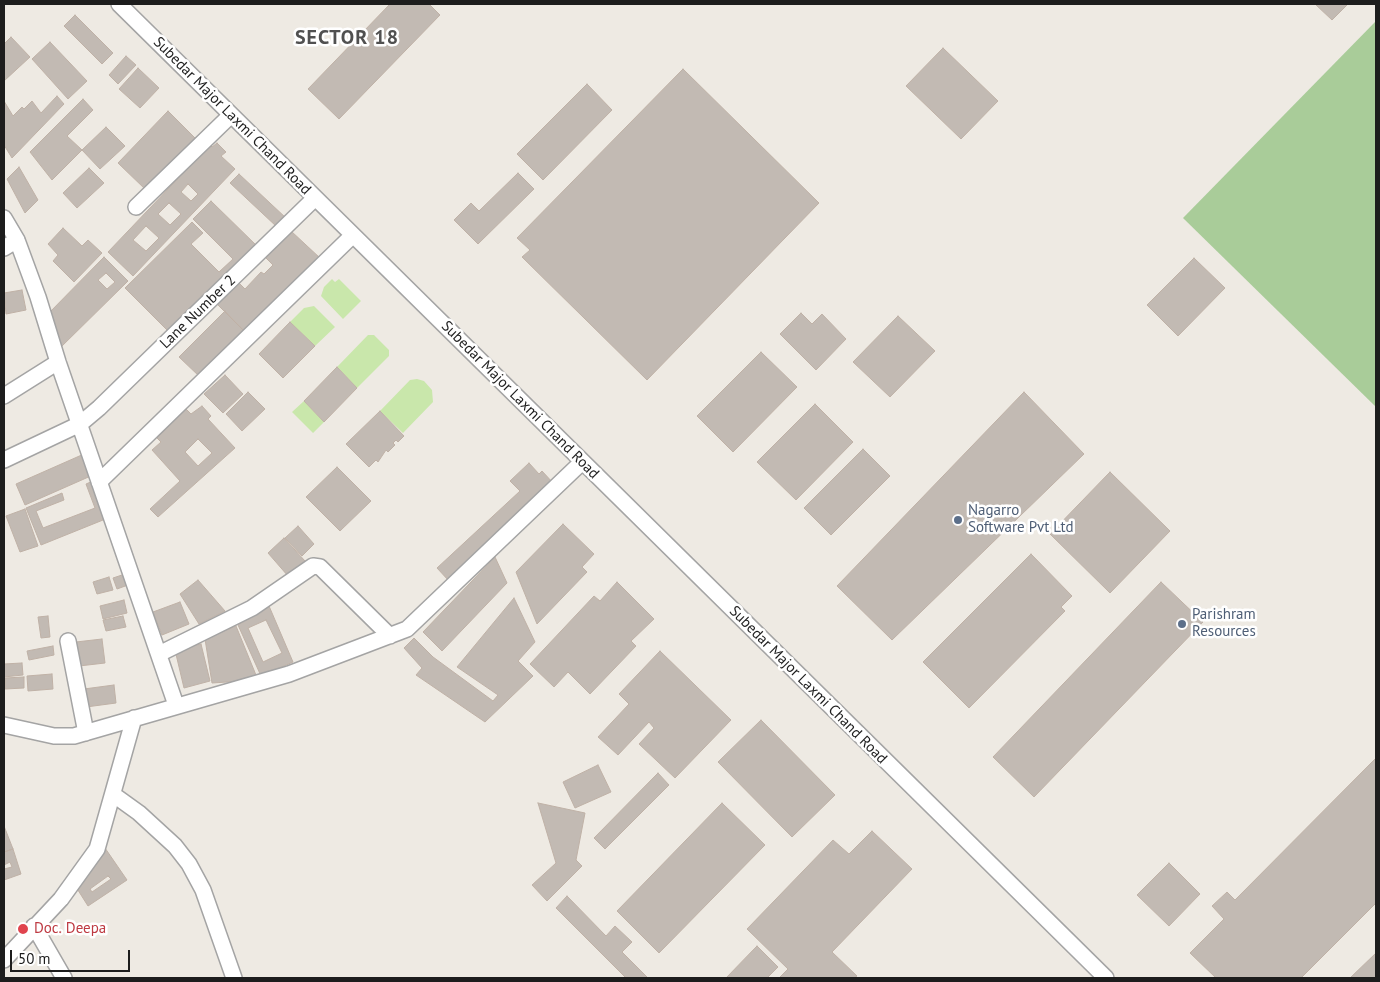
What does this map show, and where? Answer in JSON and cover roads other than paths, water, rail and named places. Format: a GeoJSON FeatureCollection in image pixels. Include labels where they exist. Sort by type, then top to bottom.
{"type":"FeatureCollection","features":[{"type":"Feature","properties":{"kind":"street","name":"Subedar Major Laxmi Chand Road"},"geometry":{"type":"LineString","coordinates":[[119,4],[1106,978]]}},
{"type":"Feature","properties":{"kind":"street"},"geometry":{"type":"LineString","coordinates":[[136,207],[231,115]]}},
{"type":"Feature","properties":{"kind":"street","name":"Lane Number 2"},"geometry":{"type":"LineString","coordinates":[[4,460],[80,424],[99,408],[315,198]]}},
{"type":"Feature","properties":{"kind":"street"},"geometry":{"type":"LineString","coordinates":[[4,218],[10,244],[38,297],[58,362],[176,706]]}},
{"type":"Feature","properties":{"kind":"street"},"geometry":{"type":"LineString","coordinates":[[99,482],[353,235]]}},
{"type":"Feature","properties":{"kind":"street"},"geometry":{"type":"LineString","coordinates":[[4,396],[58,362]]}},
{"type":"Feature","properties":{"kind":"street"},"geometry":{"type":"LineString","coordinates":[[4,725],[54,736],[74,736],[289,674],[407,629],[582,462]]}},
{"type":"Feature","properties":{"kind":"street"},"geometry":{"type":"LineString","coordinates":[[159,654],[252,608],[313,566],[320,567],[390,636]]}},
{"type":"Feature","properties":{"kind":"street"},"geometry":{"type":"LineString","coordinates":[[68,641],[86,733]]}},
{"type":"Feature","properties":{"kind":"street"},"geometry":{"type":"LineString","coordinates":[[4,960],[61,899],[97,849],[114,795],[134,718]]}},
{"type":"Feature","properties":{"kind":"street"},"geometry":{"type":"LineString","coordinates":[[114,795],[139,813],[175,846],[189,864],[203,890],[234,978]]}},
{"type":"Feature","properties":{"kind":"street"},"geometry":{"type":"LineString","coordinates":[[34,926],[64,978]]}},
{"type":"Feature","properties":{"kind":"place","name":"Nagarro Software Pvt Ltd"},"geometry":{"type":"Point","coordinates":[958,520]}},
{"type":"Feature","properties":{"kind":"place","name":"Parishram Resources"},"geometry":{"type":"Point","coordinates":[1182,624]}},
{"type":"Feature","properties":{"kind":"place","name":"Doc. Deepa"},"geometry":{"type":"Point","coordinates":[23,929]}},
{"type":"Feature","properties":{"kind":"district","name":"SECTOR 18"},"geometry":{"type":"Point","coordinates":[347,38]}}]}
